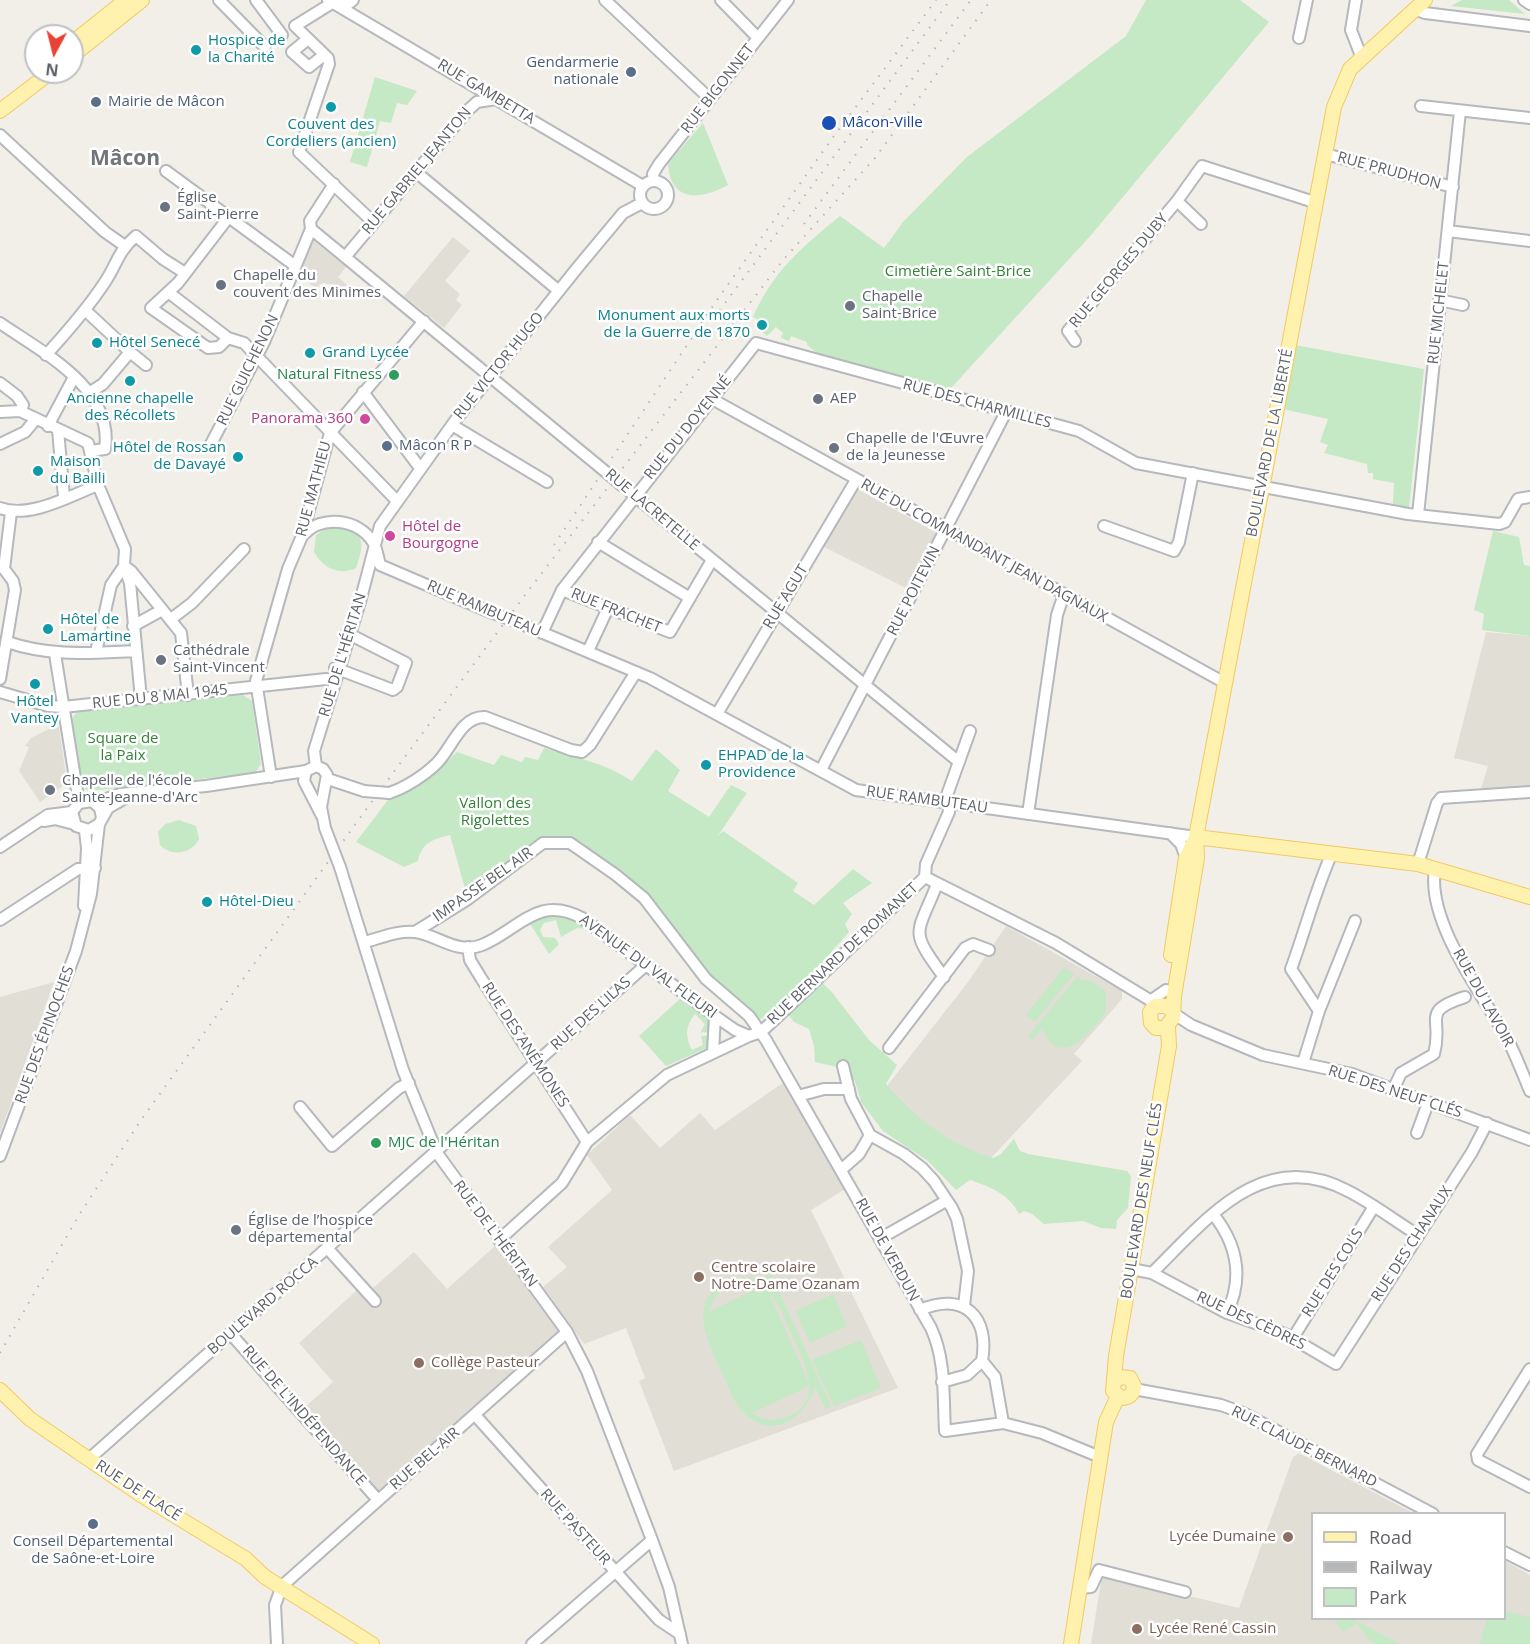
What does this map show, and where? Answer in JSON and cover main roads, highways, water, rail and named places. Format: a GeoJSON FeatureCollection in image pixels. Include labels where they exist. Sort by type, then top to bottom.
{"type":"FeatureCollection","features":[{"type":"Feature","properties":{"kind":"main road"},"geometry":{"type":"LineString","coordinates":[[84,33],[126,0]]}},
{"type":"Feature","properties":{"kind":"main road"},"geometry":{"type":"LineString","coordinates":[[84,46],[142,0]]}},
{"type":"Feature","properties":{"kind":"main road","name":"BOULEVARD DE LA LIBERTÉ"},"geometry":{"type":"LineString","coordinates":[[1196,837],[1314,202],[1337,96],[1347,74],[1361,56],[1425,3]]}},
{"type":"Feature","properties":{"kind":"main road"},"geometry":{"type":"LineString","coordinates":[[0,100],[24,81]]}},
{"type":"Feature","properties":{"kind":"main road"},"geometry":{"type":"LineString","coordinates":[[0,111],[35,84]]}},
{"type":"Feature","properties":{"kind":"main road","name":"RUE RAMBUTEAU"},"geometry":{"type":"LineString","coordinates":[[1196,837],[1418,864],[1530,897]]}},
{"type":"Feature","properties":{"kind":"main road","name":"BOULEVARD DES NEUF CLÉS"},"geometry":{"type":"LineString","coordinates":[[1071,1644],[1106,1422],[1118,1396],[1128,1397],[1120,1341],[1165,1060],[1160,1012],[1196,837]]}},
{"type":"Feature","properties":{"kind":"main road"},"geometry":{"type":"LineString","coordinates":[[1191,858],[1220,840]]}},
{"type":"Feature","properties":{"kind":"main road","name":"BOULEVARD DES NEUF CLÉS"},"geometry":{"type":"LineString","coordinates":[[1160,1012],[1191,858]]}},
{"type":"Feature","properties":{"kind":"main road","name":"RUE DE FLACÉ"},"geometry":{"type":"LineString","coordinates":[[0,1390],[30,1419],[141,1495],[246,1559],[265,1576],[372,1644]]}},
{"type":"Feature","properties":{"kind":"main road","name":"RUE DE FLACÉ"},"geometry":{"type":"LineString","coordinates":[[282,1586],[293,1598],[360,1644]]}},
{"type":"Feature","properties":{"kind":"railway"},"geometry":{"type":"LineString","coordinates":[[554,545],[717,300],[834,136],[936,0]]}},
{"type":"Feature","properties":{"kind":"railway"},"geometry":{"type":"LineString","coordinates":[[714,318],[950,0]]}},
{"type":"Feature","properties":{"kind":"railway"},"geometry":{"type":"LineString","coordinates":[[804,224],[971,0]]}},
{"type":"Feature","properties":{"kind":"railway"},"geometry":{"type":"LineString","coordinates":[[0,1353],[79,1215],[141,1120],[373,800],[528,591],[783,260],[875,158],[991,0]]}},
{"type":"Feature","properties":{"kind":"place","name":"Hospice de la Charité"},"geometry":{"type":"Point","coordinates":[196,50]}},
{"type":"Feature","properties":{"kind":"place","name":"Gendarmerie nationale"},"geometry":{"type":"Point","coordinates":[631,72]}},
{"type":"Feature","properties":{"kind":"place","name":"Mairie de Mâcon"},"geometry":{"type":"Point","coordinates":[96,102]}},
{"type":"Feature","properties":{"kind":"place","name":"Couvent des Cordeliers (ancien)"},"geometry":{"type":"Point","coordinates":[331,107]}},
{"type":"Feature","properties":{"kind":"place","name":"Mâcon-Ville"},"geometry":{"type":"Point","coordinates":[829,123]}},
{"type":"Feature","properties":{"kind":"place","name":"Église Saint-Pierre"},"geometry":{"type":"Point","coordinates":[165,207]}},
{"type":"Feature","properties":{"kind":"place","name":"Chapelle du couvent des Minimes"},"geometry":{"type":"Point","coordinates":[221,285]}},
{"type":"Feature","properties":{"kind":"place","name":"Chapelle Saint-Brice"},"geometry":{"type":"Point","coordinates":[850,306]}},
{"type":"Feature","properties":{"kind":"place","name":"Monument aux morts de la Guerre de 1870"},"geometry":{"type":"Point","coordinates":[762,325]}},
{"type":"Feature","properties":{"kind":"place","name":"Hôtel Senecé"},"geometry":{"type":"Point","coordinates":[97,343]}},
{"type":"Feature","properties":{"kind":"place","name":"Grand Lycée"},"geometry":{"type":"Point","coordinates":[310,353]}},
{"type":"Feature","properties":{"kind":"place","name":"Natural Fitness"},"geometry":{"type":"Point","coordinates":[394,375]}},
{"type":"Feature","properties":{"kind":"place","name":"Ancienne chapelle des Récollets"},"geometry":{"type":"Point","coordinates":[130,381]}},
{"type":"Feature","properties":{"kind":"place","name":"AEP"},"geometry":{"type":"Point","coordinates":[818,399]}},
{"type":"Feature","properties":{"kind":"place","name":"Panorama 360"},"geometry":{"type":"Point","coordinates":[365,419]}},
{"type":"Feature","properties":{"kind":"place","name":"Mâcon R P"},"geometry":{"type":"Point","coordinates":[387,446]}},
{"type":"Feature","properties":{"kind":"place","name":"Chapelle de l'Œuvre de la Jeunesse"},"geometry":{"type":"Point","coordinates":[834,448]}},
{"type":"Feature","properties":{"kind":"place","name":"Hôtel de Rossan de Davayé"},"geometry":{"type":"Point","coordinates":[238,457]}},
{"type":"Feature","properties":{"kind":"place","name":"Maison du Bailli"},"geometry":{"type":"Point","coordinates":[38,471]}},
{"type":"Feature","properties":{"kind":"place","name":"Hôtel de Bourgogne"},"geometry":{"type":"Point","coordinates":[390,536]}},
{"type":"Feature","properties":{"kind":"place","name":"Hôtel de Lamartine"},"geometry":{"type":"Point","coordinates":[48,629]}},
{"type":"Feature","properties":{"kind":"place","name":"Cathédrale Saint-Vincent"},"geometry":{"type":"Point","coordinates":[161,660]}},
{"type":"Feature","properties":{"kind":"place","name":"Hôtel Vantey"},"geometry":{"type":"Point","coordinates":[35,684]}},
{"type":"Feature","properties":{"kind":"place","name":"EHPAD de la Providence"},"geometry":{"type":"Point","coordinates":[706,765]}},
{"type":"Feature","properties":{"kind":"place","name":"Chapelle de l'école Sainte-Jeanne-d'Arc"},"geometry":{"type":"Point","coordinates":[50,790]}},
{"type":"Feature","properties":{"kind":"place","name":"Hôtel-Dieu"},"geometry":{"type":"Point","coordinates":[207,902]}},
{"type":"Feature","properties":{"kind":"place","name":"MJC de l'Héritan"},"geometry":{"type":"Point","coordinates":[376,1143]}},
{"type":"Feature","properties":{"kind":"place","name":"Église de l’hospice départemental"},"geometry":{"type":"Point","coordinates":[236,1230]}},
{"type":"Feature","properties":{"kind":"place","name":"Centre scolaire Notre-Dame Ozanam"},"geometry":{"type":"Point","coordinates":[699,1277]}},
{"type":"Feature","properties":{"kind":"place","name":"Collège Pasteur"},"geometry":{"type":"Point","coordinates":[419,1363]}},
{"type":"Feature","properties":{"kind":"place","name":"Conseil Départemental de Saône-et-Loire"},"geometry":{"type":"Point","coordinates":[93,1524]}},
{"type":"Feature","properties":{"kind":"place","name":"Lycée Dumaine"},"geometry":{"type":"Point","coordinates":[1288,1537]}},
{"type":"Feature","properties":{"kind":"place","name":"Lycée René Cassin"},"geometry":{"type":"Point","coordinates":[1137,1629]}},
{"type":"Feature","properties":{"kind":"district","name":"Mâcon"},"geometry":{"type":"Point","coordinates":[125,159]}},
{"type":"Feature","properties":{"kind":"park label","name":"Cimetière Saint-Brice"},"geometry":{"type":"Point","coordinates":[958,272]}},
{"type":"Feature","properties":{"kind":"park label","name":"Square de la Paix"},"geometry":{"type":"Point","coordinates":[123,748]}},
{"type":"Feature","properties":{"kind":"park label","name":"Vallon des Rigolettes"},"geometry":{"type":"Point","coordinates":[495,812]}}]}
